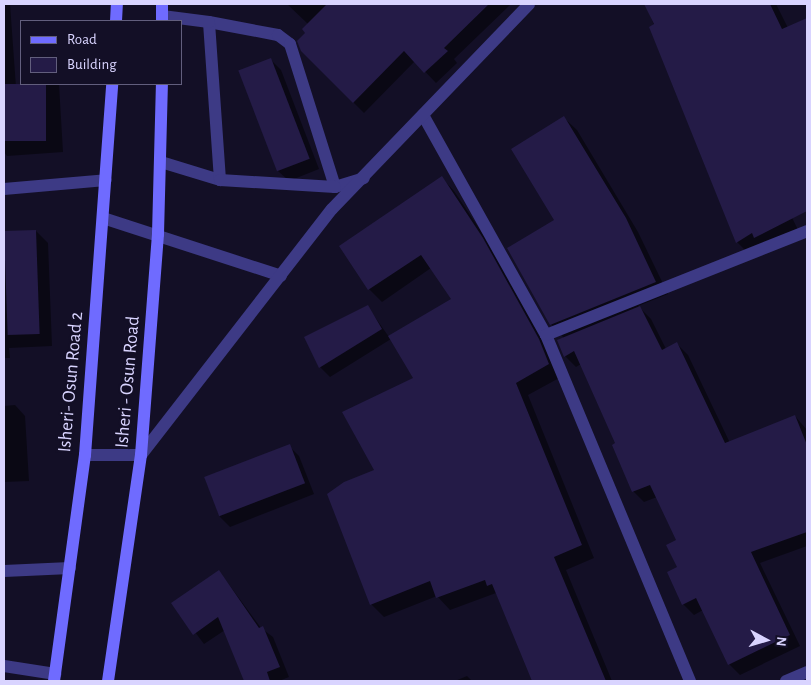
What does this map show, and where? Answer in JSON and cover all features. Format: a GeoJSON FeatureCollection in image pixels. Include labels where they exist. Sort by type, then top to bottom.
{"type":"FeatureCollection","features":[{"type":"Feature","properties":{"kind":"main road"},"geometry":{"type":"LineString","coordinates":[[116,20],[117,4]]}},
{"type":"Feature","properties":{"kind":"main road","name":"Isheri- Osun Road 2"},"geometry":{"type":"LineString","coordinates":[[55,678],[85,456],[112,85]]}},
{"type":"Feature","properties":{"kind":"main road","name":"Isheri - Osun Road"},"geometry":{"type":"LineString","coordinates":[[108,681],[141,455],[158,234],[162,85]]}},
{"type":"Feature","properties":{"kind":"street"},"geometry":{"type":"LineString","coordinates":[[85,456],[141,455],[282,276],[332,209],[364,178],[529,4]]}},
{"type":"Feature","properties":{"kind":"street"},"geometry":{"type":"LineString","coordinates":[[162,14],[278,36],[290,44],[336,187]]}},
{"type":"Feature","properties":{"kind":"street"},"geometry":{"type":"LineString","coordinates":[[209,22],[220,180]]}},
{"type":"Feature","properties":{"kind":"street"},"geometry":{"type":"LineString","coordinates":[[423,115],[546,335],[690,681]]}},
{"type":"Feature","properties":{"kind":"street"},"geometry":{"type":"LineString","coordinates":[[161,162],[220,180],[336,187],[364,178]]}},
{"type":"Feature","properties":{"kind":"street"},"geometry":{"type":"LineString","coordinates":[[4,189],[106,180]]}},
{"type":"Feature","properties":{"kind":"street"},"geometry":{"type":"LineString","coordinates":[[103,218],[158,234],[282,276]]}},
{"type":"Feature","properties":{"kind":"street"},"geometry":{"type":"LineString","coordinates":[[546,335],[807,231]]}},
{"type":"Feature","properties":{"kind":"street"},"geometry":{"type":"LineString","coordinates":[[4,572],[70,568]]}},
{"type":"Feature","properties":{"kind":"street"},"geometry":{"type":"LineString","coordinates":[[4,666],[55,678]]}},
{"type":"Feature","properties":{"kind":"street"},"geometry":{"type":"LineString","coordinates":[[786,681],[807,672]]}},
{"type":"Feature","properties":{"kind":"building"},"geometry":{"type":"Polygon","coordinates":[[[327,4],[489,4],[444,48],[448,51],[424,73],[404,51],[353,103],[301,51],[297,41],[305,33],[302,29],[327,4]]]}},
{"type":"Feature","properties":{"kind":"building"},"geometry":{"type":"Polygon","coordinates":[[[644,4],[770,4],[782,29],[807,18],[807,211],[754,238],[752,233],[736,243],[649,27],[654,24],[644,4]]]}},
{"type":"Feature","properties":{"kind":"building"},"geometry":{"type":"Polygon","coordinates":[[[271,58],[310,159],[277,171],[238,71],[271,58]]]}},
{"type":"Feature","properties":{"kind":"building"},"geometry":{"type":"Polygon","coordinates":[[[4,84],[46,85],[46,141],[4,141],[4,84]]]}},
{"type":"Feature","properties":{"kind":"building"},"geometry":{"type":"Polygon","coordinates":[[[564,116],[626,218],[656,282],[550,325],[507,248],[554,220],[511,149],[564,116]]]}},
{"type":"Feature","properties":{"kind":"building"},"geometry":{"type":"Polygon","coordinates":[[[442,176],[483,238],[539,339],[549,364],[516,383],[582,545],[554,557],[606,681],[532,681],[492,584],[487,586],[485,580],[436,598],[430,581],[370,605],[327,494],[344,482],[374,470],[342,412],[413,378],[388,336],[451,299],[421,255],[368,290],[339,246],[442,176]]]}},
{"type":"Feature","properties":{"kind":"building"},"geometry":{"type":"Polygon","coordinates":[[[36,230],[40,334],[8,335],[4,231],[36,230]]]}},
{"type":"Feature","properties":{"kind":"building"},"geometry":{"type":"Polygon","coordinates":[[[368,305],[382,329],[319,368],[304,337],[368,305]]]}},
{"type":"Feature","properties":{"kind":"building"},"geometry":{"type":"Polygon","coordinates":[[[640,306],[662,350],[677,342],[725,443],[795,415],[807,445],[807,532],[751,552],[790,635],[728,665],[696,598],[682,605],[667,572],[677,567],[666,545],[676,540],[650,485],[632,492],[612,445],[615,443],[574,351],[564,357],[557,340],[640,306]]]}},
{"type":"Feature","properties":{"kind":"building"},"geometry":{"type":"Polygon","coordinates":[[[290,444],[305,483],[219,516],[204,477],[290,444]]]}},
{"type":"Feature","properties":{"kind":"building"},"geometry":{"type":"Polygon","coordinates":[[[219,570],[259,628],[263,626],[280,667],[267,672],[270,681],[244,681],[218,617],[193,635],[171,603],[219,570]]]}}]}
